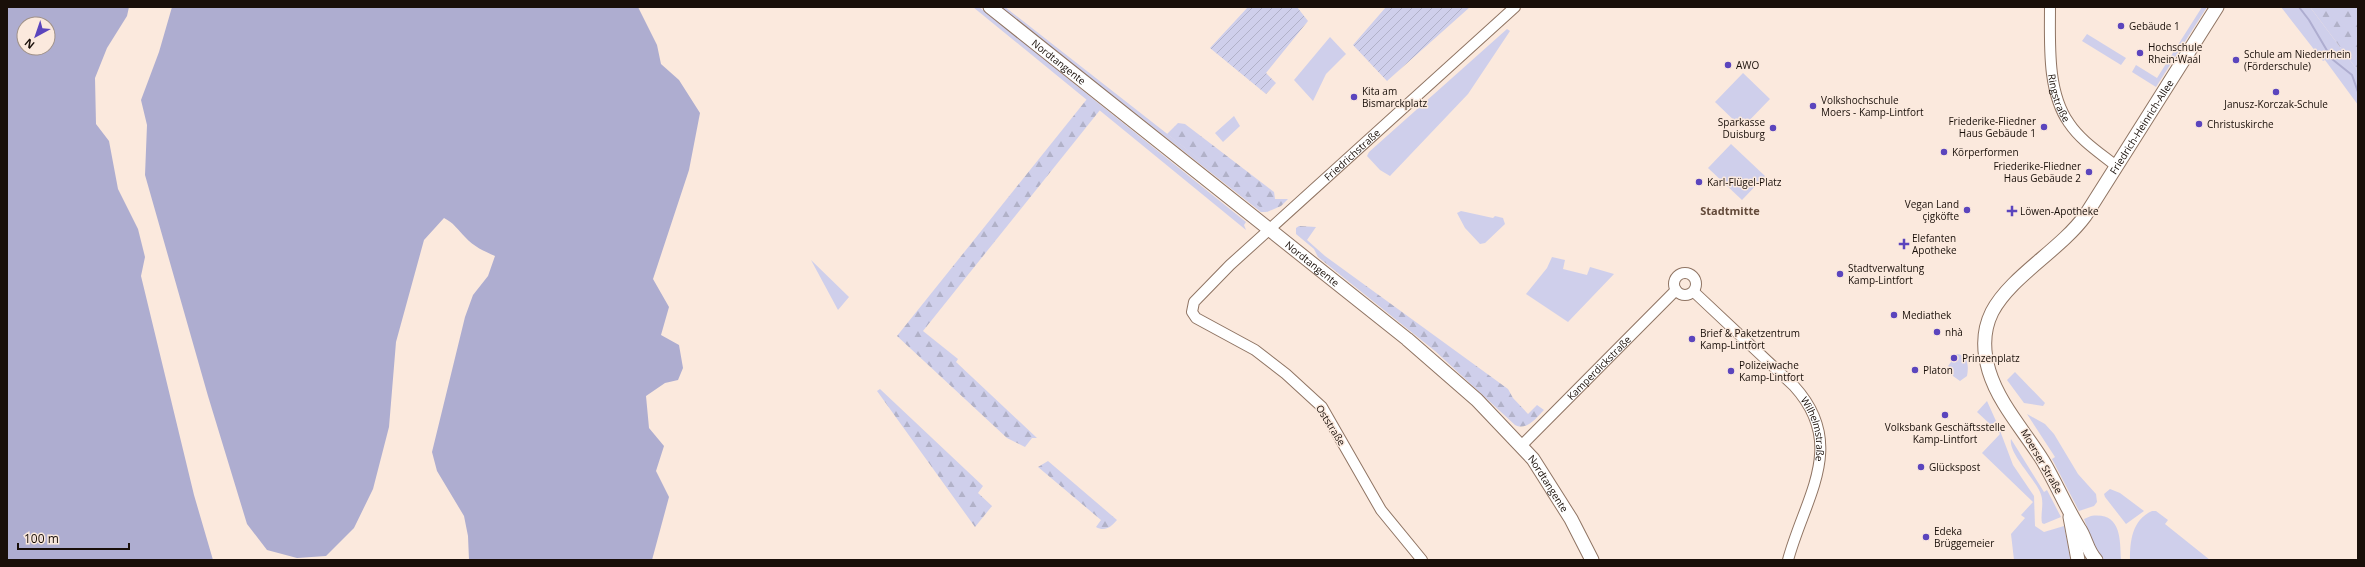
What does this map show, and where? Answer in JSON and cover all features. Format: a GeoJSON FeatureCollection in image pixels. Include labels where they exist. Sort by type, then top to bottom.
{"type":"FeatureCollection","features":[{"type":"Feature","properties":{"kind":"main road","name":"Nordtangente"},"geometry":{"type":"LineString","coordinates":[[990,7],[1407,339],[1477,400],[1522,445],[1552,487],[1592,560]]}},
{"type":"Feature","properties":{"kind":"main road","name":"Friedrich-Heinrich-Allee"},"geometry":{"type":"LineString","coordinates":[[1990,321],[2003,296],[2048,252],[2061,243],[2085,216],[2217,7]]}},
{"type":"Feature","properties":{"kind":"main road","name":"Moerser Straße"},"geometry":{"type":"LineString","coordinates":[[1990,321],[1985,337],[1987,365],[1999,395],[2043,461],[2069,512],[2084,535],[2084,557]]}},
{"type":"Feature","properties":{"kind":"street","name":"Friedrichstraße"},"geometry":{"type":"LineString","coordinates":[[1192,306],[1208,288],[1270,229],[1515,7]]}},
{"type":"Feature","properties":{"kind":"street","name":"Ringstraße"},"geometry":{"type":"LineString","coordinates":[[2050,7],[2051,61],[2062,111],[2082,139],[2116,166]]}},
{"type":"Feature","properties":{"kind":"street"},"geometry":{"type":"LineString","coordinates":[[1685,273],[1692,275],[1696,280],[1694,292],[1685,296],[1676,290],[1675,280],[1685,273]]}},
{"type":"Feature","properties":{"kind":"street","name":"Kamperdickstraße"},"geometry":{"type":"LineString","coordinates":[[1522,445],[1676,290]]}},
{"type":"Feature","properties":{"kind":"street","name":"Wilhelmstraße"},"geometry":{"type":"LineString","coordinates":[[1694,292],[1794,386],[1808,404],[1816,421],[1820,440],[1819,470],[1788,560]]}},
{"type":"Feature","properties":{"kind":"street","name":"Oststraße"},"geometry":{"type":"LineString","coordinates":[[1192,306],[1192,312],[1196,318],[1254,350],[1286,374],[1322,407],[1381,510],[1422,560]]}},
{"type":"Feature","properties":{"kind":"green space"},"geometry":{"type":"Polygon","coordinates":[[[973,7],[979,7],[1246,222],[1244,225],[1246,230],[973,7]]]}},
{"type":"Feature","properties":{"kind":"green space"},"geometry":{"type":"Polygon","coordinates":[[[1000,7],[1005,7],[1267,212],[1261,212],[1000,7]]]}},
{"type":"Feature","properties":{"kind":"green space"},"geometry":{"type":"Polygon","coordinates":[[[1248,7],[1297,7],[1308,21],[1266,73],[1276,83],[1266,94],[1210,48],[1248,7]]]}},
{"type":"Feature","properties":{"kind":"green space"},"geometry":{"type":"Polygon","coordinates":[[[1386,7],[1470,7],[1387,81],[1353,45],[1386,7]]]}},
{"type":"Feature","properties":{"kind":"green space"},"geometry":{"type":"Polygon","coordinates":[[[2202,7],[2207,7],[2156,87],[2132,72],[2136,65],[2157,78],[2202,7]]]}},
{"type":"Feature","properties":{"kind":"green space"},"geometry":{"type":"Polygon","coordinates":[[[2281,7],[2310,7],[2358,71],[2358,105],[2325,60],[2323,61],[2281,7]]]}},
{"type":"Feature","properties":{"kind":"green space"},"geometry":{"type":"Polygon","coordinates":[[[2310,7],[2358,7],[2358,71],[2310,7]]]}},
{"type":"Feature","properties":{"kind":"green space"},"geometry":{"type":"Polygon","coordinates":[[[1507,29],[1510,31],[1468,94],[1390,176],[1380,170],[1367,156],[1369,152],[1507,29]]]}},
{"type":"Feature","properties":{"kind":"green space"},"geometry":{"type":"Polygon","coordinates":[[[2087,34],[2126,58],[2121,65],[2082,41],[2087,34]]]}},
{"type":"Feature","properties":{"kind":"green space"},"geometry":{"type":"Polygon","coordinates":[[[1330,37],[1346,54],[1326,74],[1313,101],[1294,80],[1330,37]]]}},
{"type":"Feature","properties":{"kind":"green space"},"geometry":{"type":"Polygon","coordinates":[[[1743,73],[1770,99],[1742,128],[1715,102],[1743,73]]]}},
{"type":"Feature","properties":{"kind":"green space"},"geometry":{"type":"Polygon","coordinates":[[[1087,99],[1100,110],[923,331],[958,359],[956,362],[1037,438],[1032,438],[1025,447],[1007,438],[897,336],[1087,99]]]}},
{"type":"Feature","properties":{"kind":"green space"},"geometry":{"type":"Polygon","coordinates":[[[1234,116],[1240,126],[1223,142],[1215,133],[1234,116]]]}},
{"type":"Feature","properties":{"kind":"green space"},"geometry":{"type":"Polygon","coordinates":[[[1178,123],[1185,124],[1274,192],[1275,199],[1288,199],[1281,206],[1267,212],[1261,208],[1167,134],[1178,123]]]}},
{"type":"Feature","properties":{"kind":"green space"},"geometry":{"type":"Polygon","coordinates":[[[1731,144],[1765,176],[1742,200],[1708,168],[1731,144]]]}},
{"type":"Feature","properties":{"kind":"green space"},"geometry":{"type":"Polygon","coordinates":[[[1461,211],[1493,218],[1495,216],[1503,218],[1505,224],[1485,243],[1480,244],[1465,228],[1457,213],[1461,211]]]}},
{"type":"Feature","properties":{"kind":"green space"},"geometry":{"type":"Polygon","coordinates":[[[1299,226],[1316,227],[1307,240],[1325,256],[1508,389],[1513,398],[1528,414],[1537,405],[1544,410],[1531,423],[1523,426],[1515,425],[1435,351],[1318,257],[1314,249],[1296,234],[1296,228],[1299,226]]]}},
{"type":"Feature","properties":{"kind":"green space"},"geometry":{"type":"Polygon","coordinates":[[[1552,257],[1565,260],[1563,269],[1587,275],[1590,267],[1614,274],[1568,322],[1526,294],[1547,268],[1552,257]]]}},
{"type":"Feature","properties":{"kind":"green space"},"geometry":{"type":"Polygon","coordinates":[[[811,260],[849,297],[838,310],[811,260]]]}},
{"type":"Feature","properties":{"kind":"green space"},"geometry":{"type":"Polygon","coordinates":[[[1957,354],[1966,359],[1968,365],[1967,376],[1960,381],[1953,376],[1948,366],[1957,354]]]}},
{"type":"Feature","properties":{"kind":"green space"},"geometry":{"type":"Polygon","coordinates":[[[2015,372],[2045,403],[2043,406],[2024,403],[2007,380],[2015,372]]]}},
{"type":"Feature","properties":{"kind":"green space"},"geometry":{"type":"Polygon","coordinates":[[[880,389],[983,486],[978,493],[992,506],[975,527],[877,391],[880,389]]]}},
{"type":"Feature","properties":{"kind":"green space"},"geometry":{"type":"Polygon","coordinates":[[[1987,401],[1996,421],[1991,425],[1977,412],[1987,401]]]}},
{"type":"Feature","properties":{"kind":"green space"},"geometry":{"type":"Polygon","coordinates":[[[2027,414],[2045,424],[2054,434],[2078,474],[2096,494],[2097,502],[2094,506],[2079,511],[2052,459],[2055,457],[2027,414]]]}},
{"type":"Feature","properties":{"kind":"green space"},"geometry":{"type":"Polygon","coordinates":[[[1999,428],[2013,465],[2034,496],[2035,526],[2044,532],[2064,526],[2071,560],[2014,560],[2011,534],[2025,518],[2021,515],[2033,502],[1982,453],[2000,434],[1997,430],[1999,428]]]}},
{"type":"Feature","properties":{"kind":"green space"},"geometry":{"type":"Polygon","coordinates":[[[2011,439],[2044,492],[2047,490],[2061,517],[2044,524],[2042,523],[2042,500],[2040,492],[2014,451],[2011,445],[2011,439]]]}},
{"type":"Feature","properties":{"kind":"green space"},"geometry":{"type":"Polygon","coordinates":[[[1048,461],[1117,520],[1105,529],[1096,527],[1101,520],[1038,467],[1048,461]]]}},
{"type":"Feature","properties":{"kind":"green space"},"geometry":{"type":"Polygon","coordinates":[[[2110,489],[2120,493],[2144,511],[2126,524],[2105,497],[2104,494],[2110,489]]]}},
{"type":"Feature","properties":{"kind":"green space"},"geometry":{"type":"Polygon","coordinates":[[[2152,511],[2156,511],[2168,520],[2165,524],[2210,560],[2130,560],[2132,539],[2136,525],[2145,515],[2152,511]]]}},
{"type":"Feature","properties":{"kind":"green space"},"geometry":{"type":"Polygon","coordinates":[[[2091,516],[2101,516],[2108,518],[2113,522],[2119,535],[2121,560],[2102,560],[2096,551],[2084,519],[2091,516]]]}},
{"type":"Feature","properties":{"kind":"shaded area"},"geometry":{"type":"Polygon","coordinates":[[[7,7],[129,7],[127,16],[107,48],[95,78],[96,124],[109,141],[118,189],[138,229],[145,257],[141,276],[194,495],[213,560],[7,560],[7,7]]]}},
{"type":"Feature","properties":{"kind":"shaded area"},"geometry":{"type":"Polygon","coordinates":[[[172,7],[638,7],[657,45],[661,64],[679,80],[700,113],[689,170],[653,279],[669,307],[661,335],[679,345],[683,368],[678,380],[665,383],[646,396],[649,428],[664,446],[656,471],[669,497],[652,560],[469,560],[468,536],[464,516],[437,471],[432,452],[465,317],[473,295],[488,276],[495,256],[472,243],[453,224],[444,218],[424,240],[396,342],[389,427],[373,489],[354,528],[326,556],[297,558],[267,550],[247,524],[208,396],[145,175],[147,125],[141,100],[159,52],[172,7]]]}},
{"type":"Feature","properties":{"kind":"waterway"},"geometry":{"type":"LineString","coordinates":[[2299,7],[2309,20],[2332,59],[2352,75],[2358,92]]}},
{"type":"Feature","properties":{"kind":"place","name":"Gebäude 1"},"geometry":{"type":"Point","coordinates":[2121,26]}},
{"type":"Feature","properties":{"kind":"place","name":"Hochschule Rhein-Waal"},"geometry":{"type":"Point","coordinates":[2140,53]}},
{"type":"Feature","properties":{"kind":"place","name":"Schule am Niederrhein (Förderschule)"},"geometry":{"type":"Point","coordinates":[2236,60]}},
{"type":"Feature","properties":{"kind":"place","name":"AWO"},"geometry":{"type":"Point","coordinates":[1728,65]}},
{"type":"Feature","properties":{"kind":"place","name":"Janusz-Korczak-Schule"},"geometry":{"type":"Point","coordinates":[2276,92]}},
{"type":"Feature","properties":{"kind":"place","name":"Kita am Bismarckplatz"},"geometry":{"type":"Point","coordinates":[1354,97]}},
{"type":"Feature","properties":{"kind":"place","name":"Volkshochschule Moers - Kamp-Lintfort"},"geometry":{"type":"Point","coordinates":[1813,106]}},
{"type":"Feature","properties":{"kind":"place","name":"Christuskirche"},"geometry":{"type":"Point","coordinates":[2199,124]}},
{"type":"Feature","properties":{"kind":"place","name":"Friederike-Fliedner Haus Gebäude 1"},"geometry":{"type":"Point","coordinates":[2044,127]}},
{"type":"Feature","properties":{"kind":"place","name":"Sparkasse Duisburg"},"geometry":{"type":"Point","coordinates":[1773,128]}},
{"type":"Feature","properties":{"kind":"place","name":"Körperformen"},"geometry":{"type":"Point","coordinates":[1944,152]}},
{"type":"Feature","properties":{"kind":"place","name":"Friederike-Fliedner Haus Gebäude 2"},"geometry":{"type":"Point","coordinates":[2089,172]}},
{"type":"Feature","properties":{"kind":"place","name":"Karl-Flügel-Platz"},"geometry":{"type":"Point","coordinates":[1699,182]}},
{"type":"Feature","properties":{"kind":"place","name":"Vegan Land çigköfte"},"geometry":{"type":"Point","coordinates":[1967,210]}},
{"type":"Feature","properties":{"kind":"place","name":"Löwen-Apotheke"},"geometry":{"type":"Point","coordinates":[2012,211]}},
{"type":"Feature","properties":{"kind":"place","name":"Elefanten Apotheke"},"geometry":{"type":"Point","coordinates":[1904,244]}},
{"type":"Feature","properties":{"kind":"place","name":"Stadtverwaltung Kamp-Lintfort"},"geometry":{"type":"Point","coordinates":[1840,274]}},
{"type":"Feature","properties":{"kind":"place","name":"Mediathek"},"geometry":{"type":"Point","coordinates":[1894,315]}},
{"type":"Feature","properties":{"kind":"place","name":"nhà"},"geometry":{"type":"Point","coordinates":[1937,332]}},
{"type":"Feature","properties":{"kind":"place","name":"Brief & Paketzentrum Kamp-Lintfort"},"geometry":{"type":"Point","coordinates":[1692,339]}},
{"type":"Feature","properties":{"kind":"place","name":"Prinzenplatz"},"geometry":{"type":"Point","coordinates":[1954,358]}},
{"type":"Feature","properties":{"kind":"place","name":"Platon"},"geometry":{"type":"Point","coordinates":[1915,370]}},
{"type":"Feature","properties":{"kind":"place","name":"Polizeiwache Kamp-Lintfort"},"geometry":{"type":"Point","coordinates":[1731,371]}},
{"type":"Feature","properties":{"kind":"place","name":"Volksbank Geschäftsstelle Kamp-Lintfort"},"geometry":{"type":"Point","coordinates":[1945,415]}},
{"type":"Feature","properties":{"kind":"place","name":"Glückspost"},"geometry":{"type":"Point","coordinates":[1921,467]}},
{"type":"Feature","properties":{"kind":"place","name":"Edeka Brüggemeier"},"geometry":{"type":"Point","coordinates":[1926,537]}},
{"type":"Feature","properties":{"kind":"district","name":"Stadtmitte"},"geometry":{"type":"Point","coordinates":[1730,211]}}]}
